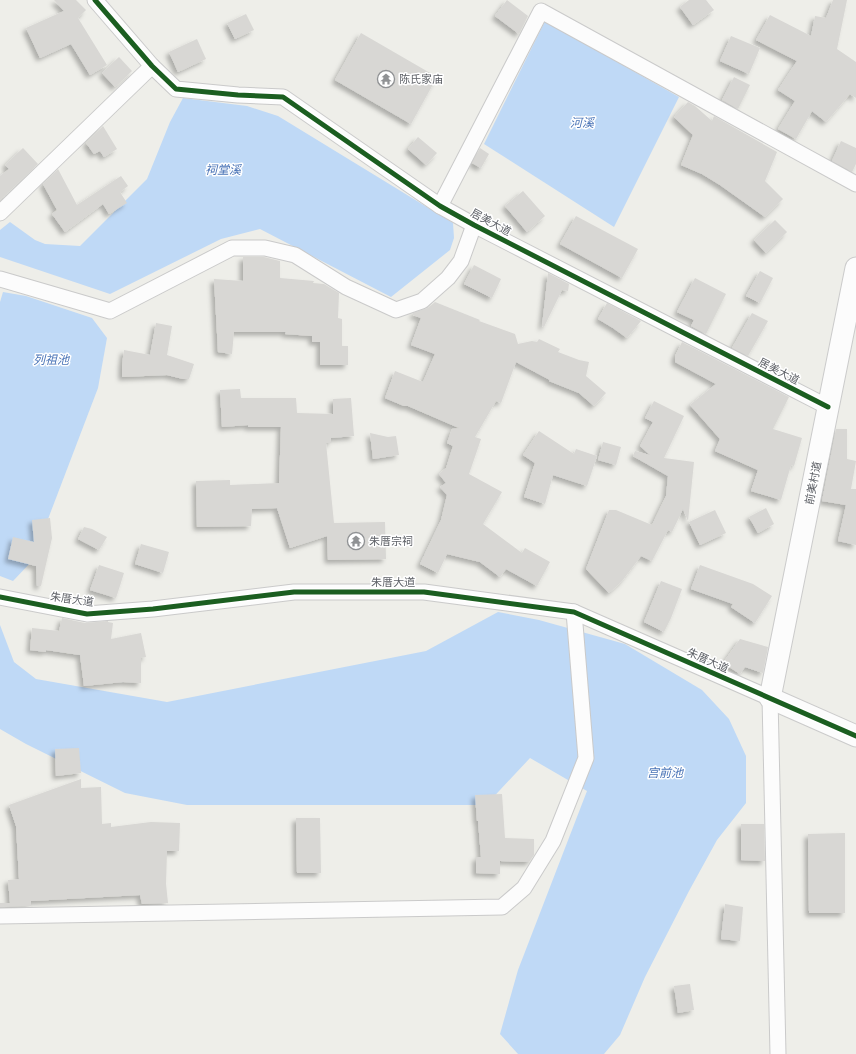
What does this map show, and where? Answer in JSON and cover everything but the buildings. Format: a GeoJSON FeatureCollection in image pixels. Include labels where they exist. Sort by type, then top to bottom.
{"type":"FeatureCollection","features":[{"type":"Feature","properties":{"kind":"street","name":"居美大道"},"geometry":{"type":"LineString","coordinates":[[95,0],[152,66],[176,89],[238,95],[283,97],[440,206],[474,225],[828,407]]}},
{"type":"Feature","properties":{"kind":"street"},"geometry":{"type":"LineString","coordinates":[[440,206],[541,11],[856,184]]}},
{"type":"Feature","properties":{"kind":"street"},"geometry":{"type":"LineString","coordinates":[[0,213],[152,66]]}},
{"type":"Feature","properties":{"kind":"street"},"geometry":{"type":"LineString","coordinates":[[0,279],[110,311],[232,248],[265,248],[296,255],[346,287],[396,310],[422,301],[448,278],[462,261],[474,225]]}},
{"type":"Feature","properties":{"kind":"street","name":"前美村道"},"geometry":{"type":"LineString","coordinates":[[770,698],[856,268]]}},
{"type":"Feature","properties":{"kind":"street","name":"朱厝大道"},"geometry":{"type":"LineString","coordinates":[[0,597],[87,614],[153,609],[294,592],[424,592],[574,612],[770,698]]}},
{"type":"Feature","properties":{"kind":"street"},"geometry":{"type":"LineString","coordinates":[[0,916],[502,907],[524,888],[553,840],[586,758],[574,612]]}},
{"type":"Feature","properties":{"kind":"street"},"geometry":{"type":"LineString","coordinates":[[778,1054],[770,698],[856,736]]}},
{"type":"Feature","properties":{"kind":"water","name":"河溪"},"geometry":{"type":"Polygon","coordinates":[[[545,21],[679,97],[614,227],[484,144],[545,21]]]}},
{"type":"Feature","properties":{"kind":"water","name":"祠堂溪"},"geometry":{"type":"Polygon","coordinates":[[[183,98],[247,106],[278,116],[453,223],[454,238],[450,250],[391,297],[260,229],[221,239],[110,294],[0,257],[0,230],[10,222],[35,240],[45,244],[80,246],[147,179],[170,122],[183,98]]]}},
{"type":"Feature","properties":{"kind":"water","name":"列祖池"},"geometry":{"type":"Polygon","coordinates":[[[3,292],[26,296],[92,318],[107,338],[98,388],[32,561],[13,581],[0,576],[0,302],[3,292]]]}},
{"type":"Feature","properties":{"kind":"water","name":"宫前池"},"geometry":{"type":"Polygon","coordinates":[[[498,612],[539,620],[625,644],[702,690],[729,719],[746,756],[746,803],[717,840],[645,977],[620,1035],[604,1054],[518,1054],[500,1034],[518,970],[587,791],[530,758],[486,805],[187,805],[125,793],[26,744],[0,729],[0,625],[14,662],[36,679],[167,702],[426,651],[498,612]]]}},
{"type":"Feature","properties":{"kind":"cycle path"},"geometry":{"type":"LineString","coordinates":[[95,0],[152,66],[176,89],[238,95],[283,97],[440,206],[474,225],[828,407]]}},
{"type":"Feature","properties":{"kind":"cycle path"},"geometry":{"type":"LineString","coordinates":[[0,597],[87,614],[153,609],[294,592],[424,592],[574,612],[856,736]]}},
{"type":"Feature","properties":{"kind":"place","name":"陈氏家庙"},"geometry":{"type":"Point","coordinates":[386,79]}},
{"type":"Feature","properties":{"kind":"place","name":"朱厝宗祠"},"geometry":{"type":"Point","coordinates":[356,541]}}]}
